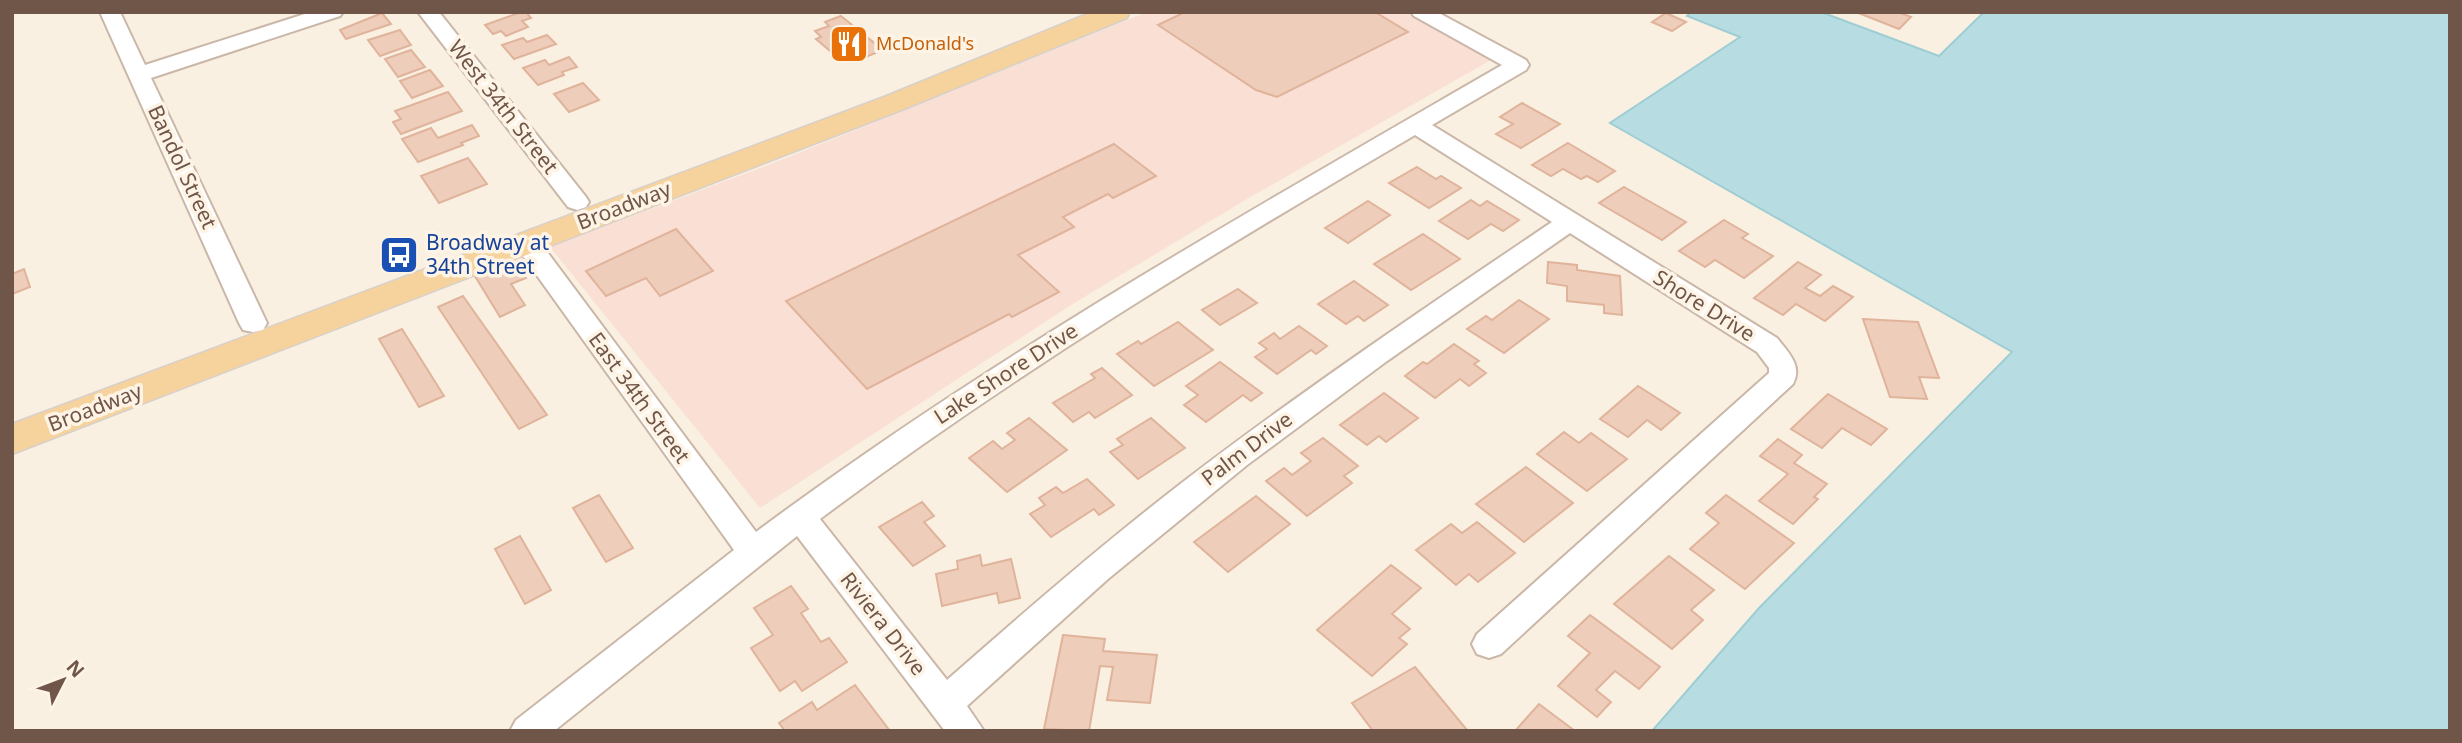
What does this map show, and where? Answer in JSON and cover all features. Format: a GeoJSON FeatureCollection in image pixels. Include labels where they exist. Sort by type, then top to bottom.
{"type":"FeatureCollection","features":[{"type":"Feature","properties":{"kind":"main road","name":"Broadway"},"geometry":{"type":"LineString","coordinates":[[12,413],[577,202],[1074,12]]}},
{"type":"Feature","properties":{"kind":"main road","name":"Broadway"},"geometry":{"type":"LineString","coordinates":[[12,440],[852,119],[1117,12]]}},
{"type":"Feature","properties":{"kind":"main road"},"geometry":{"type":"LineString","coordinates":[[852,119],[853,110],[860,104],[989,54],[997,47],[997,43]]}},
{"type":"Feature","properties":{"kind":"main road"},"geometry":{"type":"LineString","coordinates":[[527,243],[577,202]]}},
{"type":"Feature","properties":{"kind":"street","name":"Bandol Street"},"geometry":{"type":"LineString","coordinates":[[110,12],[253,323]]}},
{"type":"Feature","properties":{"kind":"street"},"geometry":{"type":"LineString","coordinates":[[140,74],[333,12]]}},
{"type":"Feature","properties":{"kind":"street","name":"West 34th Street"},"geometry":{"type":"LineString","coordinates":[[428,12],[577,202]]}},
{"type":"Feature","properties":{"kind":"street","name":"Lake Shore Drive"},"geometry":{"type":"LineString","coordinates":[[528,731],[753,552],[930,424],[1154,278],[1517,65],[1421,12]]}},
{"type":"Feature","properties":{"kind":"street","name":"Shore Drive"},"geometry":{"type":"LineString","coordinates":[[1416,125],[1767,345],[1783,366],[1783,377],[1489,644]]}},
{"type":"Feature","properties":{"kind":"street","name":"Palm Drive"},"geometry":{"type":"LineString","coordinates":[[945,704],[1074,589],[1188,494],[1307,404],[1569,222]]}},
{"type":"Feature","properties":{"kind":"street","name":"East 34th Street"},"geometry":{"type":"LineString","coordinates":[[527,243],[753,552]]}},
{"type":"Feature","properties":{"kind":"street","name":"Riviera Drive"},"geometry":{"type":"LineString","coordinates":[[800,517],[967,731]]}},
{"type":"Feature","properties":{"kind":"shaded area"},"geometry":{"type":"Polygon","coordinates":[[[1147,12],[1405,12],[1491,60],[1247,199],[1071,305],[760,508],[550,247],[781,160],[1147,12]]]}},
{"type":"Feature","properties":{"kind":"water"},"geometry":{"type":"Polygon","coordinates":[[[1691,12],[1821,12],[1939,56],[1984,12],[2450,12],[2450,731],[1652,731],[1759,608],[2012,352],[1610,123],[1740,37],[1687,16],[1691,12]]]}},
{"type":"Feature","properties":{"kind":"building"},"geometry":{"type":"Polygon","coordinates":[[[526,12],[531,18],[522,21],[528,27],[506,36],[501,31],[493,34],[485,25],[526,12]]]}},
{"type":"Feature","properties":{"kind":"building"},"geometry":{"type":"Polygon","coordinates":[[[1185,12],[1375,12],[1408,32],[1277,97],[1256,90],[1158,25],[1185,12]]]}},
{"type":"Feature","properties":{"kind":"building"},"geometry":{"type":"Polygon","coordinates":[[[1856,12],[1898,12],[1911,17],[1899,29],[1856,12]]]}},
{"type":"Feature","properties":{"kind":"building"},"geometry":{"type":"Polygon","coordinates":[[[382,13],[391,24],[346,39],[340,30],[382,13]]]}},
{"type":"Feature","properties":{"kind":"building"},"geometry":{"type":"Polygon","coordinates":[[[1666,13],[1686,22],[1672,31],[1652,22],[1666,13]]]}},
{"type":"Feature","properties":{"kind":"building","name":"McDonald's"},"geometry":{"type":"Polygon","coordinates":[[[841,16],[883,50],[853,62],[844,55],[837,57],[816,39],[821,37],[815,31],[829,26],[825,22],[841,16]]]}},
{"type":"Feature","properties":{"kind":"building"},"geometry":{"type":"Polygon","coordinates":[[[400,30],[411,45],[380,56],[368,40],[400,30]]]}},
{"type":"Feature","properties":{"kind":"building"},"geometry":{"type":"Polygon","coordinates":[[[547,35],[556,44],[514,59],[502,45],[523,38],[527,42],[547,35]]]}},
{"type":"Feature","properties":{"kind":"building"},"geometry":{"type":"Polygon","coordinates":[[[411,50],[425,67],[398,77],[385,59],[411,50]]]}},
{"type":"Feature","properties":{"kind":"building"},"geometry":{"type":"Polygon","coordinates":[[[569,57],[577,67],[538,85],[523,68],[545,60],[549,65],[569,57]]]}},
{"type":"Feature","properties":{"kind":"building"},"geometry":{"type":"Polygon","coordinates":[[[430,70],[443,86],[412,98],[400,81],[430,70]]]}},
{"type":"Feature","properties":{"kind":"building"},"geometry":{"type":"Polygon","coordinates":[[[583,83],[599,100],[569,112],[554,94],[583,83]]]}},
{"type":"Feature","properties":{"kind":"building"},"geometry":{"type":"Polygon","coordinates":[[[448,92],[462,111],[401,134],[393,122],[401,119],[395,111],[448,92]]]}},
{"type":"Feature","properties":{"kind":"building"},"geometry":{"type":"Polygon","coordinates":[[[1522,103],[1560,124],[1521,148],[1496,134],[1513,124],[1500,117],[1522,103]]]}},
{"type":"Feature","properties":{"kind":"building"},"geometry":{"type":"Polygon","coordinates":[[[472,125],[479,136],[418,162],[402,139],[431,128],[438,138],[472,125]]]}},
{"type":"Feature","properties":{"kind":"building"},"geometry":{"type":"Polygon","coordinates":[[[1568,143],[1615,171],[1598,182],[1587,176],[1581,179],[1563,169],[1551,176],[1532,165],[1568,143]]]}},
{"type":"Feature","properties":{"kind":"building"},"geometry":{"type":"Polygon","coordinates":[[[1114,144],[1156,176],[1113,198],[1108,194],[1063,217],[1074,227],[1018,255],[1059,292],[1012,317],[1009,314],[867,389],[786,301],[1114,144]]]}},
{"type":"Feature","properties":{"kind":"building"},"geometry":{"type":"Polygon","coordinates":[[[468,158],[487,184],[439,203],[421,176],[468,158]]]}},
{"type":"Feature","properties":{"kind":"building"},"geometry":{"type":"Polygon","coordinates":[[[1417,167],[1436,179],[1441,176],[1461,188],[1429,208],[1389,183],[1417,167]]]}},
{"type":"Feature","properties":{"kind":"building"},"geometry":{"type":"Polygon","coordinates":[[[1624,187],[1686,222],[1662,240],[1599,203],[1624,187]]]}},
{"type":"Feature","properties":{"kind":"building"},"geometry":{"type":"Polygon","coordinates":[[[1471,200],[1480,206],[1487,201],[1519,220],[1503,231],[1491,224],[1468,239],[1439,221],[1471,200]]]}},
{"type":"Feature","properties":{"kind":"building"},"geometry":{"type":"Polygon","coordinates":[[[1368,201],[1390,215],[1348,243],[1325,228],[1368,201]]]}},
{"type":"Feature","properties":{"kind":"building"},"geometry":{"type":"Polygon","coordinates":[[[1724,220],[1748,234],[1742,238],[1773,256],[1744,278],[1715,260],[1705,267],[1679,251],[1724,220]]]}},
{"type":"Feature","properties":{"kind":"building"},"geometry":{"type":"Polygon","coordinates":[[[676,229],[713,271],[660,296],[646,278],[606,296],[586,271],[676,229]]]}},
{"type":"Feature","properties":{"kind":"building"},"geometry":{"type":"Polygon","coordinates":[[[1423,234],[1460,259],[1411,290],[1374,264],[1423,234]]]}},
{"type":"Feature","properties":{"kind":"building"},"geometry":{"type":"Polygon","coordinates":[[[513,258],[526,278],[511,284],[525,305],[500,317],[473,273],[513,258]]]}},
{"type":"Feature","properties":{"kind":"building"},"geometry":{"type":"Polygon","coordinates":[[[1548,262],[1577,265],[1577,270],[1620,276],[1622,315],[1604,313],[1604,305],[1567,301],[1567,286],[1547,283],[1548,262]]]}},
{"type":"Feature","properties":{"kind":"building"},"geometry":{"type":"Polygon","coordinates":[[[1798,262],[1821,275],[1805,288],[1820,296],[1833,286],[1853,297],[1825,321],[1796,304],[1783,315],[1754,298],[1798,262]]]}},
{"type":"Feature","properties":{"kind":"building"},"geometry":{"type":"Polygon","coordinates":[[[24,269],[30,287],[12,294],[12,274],[24,269]]]}},
{"type":"Feature","properties":{"kind":"building"},"geometry":{"type":"Polygon","coordinates":[[[1354,281],[1388,305],[1364,321],[1358,316],[1346,324],[1318,304],[1354,281]]]}},
{"type":"Feature","properties":{"kind":"building"},"geometry":{"type":"Polygon","coordinates":[[[1238,289],[1257,303],[1220,325],[1202,310],[1238,289]]]}},
{"type":"Feature","properties":{"kind":"building"},"geometry":{"type":"Polygon","coordinates":[[[463,296],[547,415],[519,429],[438,307],[463,296]]]}},
{"type":"Feature","properties":{"kind":"building"},"geometry":{"type":"Polygon","coordinates":[[[1519,300],[1549,319],[1504,353],[1467,329],[1486,316],[1492,320],[1519,300]]]}},
{"type":"Feature","properties":{"kind":"building"},"geometry":{"type":"Polygon","coordinates":[[[1863,319],[1918,322],[1939,378],[1919,377],[1927,399],[1890,397],[1863,319]]]}},
{"type":"Feature","properties":{"kind":"building"},"geometry":{"type":"Polygon","coordinates":[[[1178,322],[1213,350],[1154,386],[1117,354],[1138,341],[1141,344],[1178,322]]]}},
{"type":"Feature","properties":{"kind":"building"},"geometry":{"type":"Polygon","coordinates":[[[1299,326],[1327,346],[1316,354],[1311,350],[1277,374],[1255,357],[1267,349],[1259,343],[1274,333],[1280,339],[1299,326]]]}},
{"type":"Feature","properties":{"kind":"building"},"geometry":{"type":"Polygon","coordinates":[[[402,329],[444,396],[419,407],[379,339],[402,329]]]}},
{"type":"Feature","properties":{"kind":"building"},"geometry":{"type":"Polygon","coordinates":[[[1454,344],[1479,361],[1474,364],[1486,373],[1469,386],[1460,379],[1435,398],[1405,376],[1423,362],[1427,364],[1454,344]]]}},
{"type":"Feature","properties":{"kind":"building"},"geometry":{"type":"Polygon","coordinates":[[[1220,362],[1262,393],[1251,401],[1243,395],[1206,422],[1184,405],[1198,395],[1186,386],[1220,362]]]}},
{"type":"Feature","properties":{"kind":"building"},"geometry":{"type":"Polygon","coordinates":[[[1102,368],[1132,395],[1095,418],[1089,412],[1073,422],[1053,403],[1095,378],[1091,374],[1102,368]]]}},
{"type":"Feature","properties":{"kind":"building"},"geometry":{"type":"Polygon","coordinates":[[[1638,386],[1680,413],[1661,430],[1647,420],[1628,437],[1600,419],[1638,386]]]}},
{"type":"Feature","properties":{"kind":"building"},"geometry":{"type":"Polygon","coordinates":[[[1384,393],[1418,418],[1386,442],[1379,436],[1367,445],[1340,425],[1384,393]]]}},
{"type":"Feature","properties":{"kind":"building"},"geometry":{"type":"Polygon","coordinates":[[[1828,394],[1887,429],[1871,445],[1842,428],[1822,448],[1791,429],[1828,394]]]}},
{"type":"Feature","properties":{"kind":"building"},"geometry":{"type":"Polygon","coordinates":[[[1029,418],[1067,450],[1007,492],[969,458],[993,441],[1002,449],[1015,440],[1007,433],[1029,418]]]}},
{"type":"Feature","properties":{"kind":"building"},"geometry":{"type":"Polygon","coordinates":[[[1151,418],[1185,448],[1138,479],[1110,452],[1123,445],[1117,439],[1151,418]]]}},
{"type":"Feature","properties":{"kind":"building"},"geometry":{"type":"Polygon","coordinates":[[[1564,432],[1579,443],[1591,433],[1627,459],[1587,491],[1537,454],[1564,432]]]}},
{"type":"Feature","properties":{"kind":"building"},"geometry":{"type":"Polygon","coordinates":[[[1323,438],[1358,466],[1344,476],[1352,483],[1307,516],[1266,481],[1284,468],[1292,475],[1311,461],[1301,453],[1323,438]]]}},
{"type":"Feature","properties":{"kind":"building"},"geometry":{"type":"Polygon","coordinates":[[[1778,439],[1802,455],[1794,463],[1827,484],[1814,497],[1818,499],[1793,524],[1759,501],[1788,474],[1760,456],[1778,439]]]}},
{"type":"Feature","properties":{"kind":"building"},"geometry":{"type":"Polygon","coordinates":[[[1526,467],[1573,503],[1524,542],[1476,504],[1526,467]]]}},
{"type":"Feature","properties":{"kind":"building"},"geometry":{"type":"Polygon","coordinates":[[[1087,479],[1114,505],[1099,515],[1094,509],[1051,537],[1030,514],[1045,505],[1039,498],[1056,487],[1063,493],[1087,479]]]}},
{"type":"Feature","properties":{"kind":"building"},"geometry":{"type":"Polygon","coordinates":[[[599,495],[633,548],[606,562],[573,508],[599,495]]]}},
{"type":"Feature","properties":{"kind":"building"},"geometry":{"type":"Polygon","coordinates":[[[1726,495],[1794,543],[1745,589],[1690,549],[1719,523],[1706,513],[1726,495]]]}},
{"type":"Feature","properties":{"kind":"building"},"geometry":{"type":"Polygon","coordinates":[[[1256,496],[1290,524],[1228,572],[1194,542],[1256,496]]]}},
{"type":"Feature","properties":{"kind":"building"},"geometry":{"type":"Polygon","coordinates":[[[922,502],[934,516],[924,522],[945,546],[913,566],[879,527],[922,502]]]}},
{"type":"Feature","properties":{"kind":"building"},"geometry":{"type":"Polygon","coordinates":[[[1477,522],[1515,553],[1478,582],[1469,574],[1456,585],[1416,550],[1451,524],[1462,533],[1477,522]]]}},
{"type":"Feature","properties":{"kind":"building"},"geometry":{"type":"Polygon","coordinates":[[[520,536],[551,590],[525,604],[495,549],[520,536]]]}},
{"type":"Feature","properties":{"kind":"building"},"geometry":{"type":"Polygon","coordinates":[[[980,555],[982,566],[1011,559],[1020,598],[999,603],[997,593],[942,606],[936,574],[958,569],[957,561],[980,555]]]}},
{"type":"Feature","properties":{"kind":"building"},"geometry":{"type":"Polygon","coordinates":[[[1669,556],[1714,590],[1691,610],[1703,620],[1672,649],[1614,604],[1669,556]]]}},
{"type":"Feature","properties":{"kind":"building"},"geometry":{"type":"Polygon","coordinates":[[[1391,565],[1421,588],[1392,614],[1410,629],[1399,638],[1407,644],[1372,676],[1317,630],[1391,565]]]}},
{"type":"Feature","properties":{"kind":"building"},"geometry":{"type":"Polygon","coordinates":[[[791,586],[808,609],[801,613],[821,642],[829,638],[847,662],[802,691],[795,681],[780,691],[751,648],[773,635],[754,608],[791,586]]]}},
{"type":"Feature","properties":{"kind":"building"},"geometry":{"type":"Polygon","coordinates":[[[1590,615],[1660,667],[1639,689],[1615,671],[1596,690],[1611,702],[1597,717],[1558,686],[1590,653],[1568,636],[1590,615]]]}},
{"type":"Feature","properties":{"kind":"building"},"geometry":{"type":"Polygon","coordinates":[[[1063,635],[1105,639],[1103,651],[1157,655],[1150,703],[1107,700],[1113,667],[1100,666],[1089,731],[1044,729],[1063,635]]]}},
{"type":"Feature","properties":{"kind":"building"},"geometry":{"type":"Polygon","coordinates":[[[1415,667],[1467,730],[1373,731],[1352,703],[1415,667]]]}},
{"type":"Feature","properties":{"kind":"building"},"geometry":{"type":"Polygon","coordinates":[[[855,685],[890,731],[785,731],[779,723],[812,702],[817,710],[855,685]]]}},
{"type":"Feature","properties":{"kind":"building"},"geometry":{"type":"Polygon","coordinates":[[[1539,704],[1575,731],[1515,731],[1539,704]]]}},
{"type":"Feature","properties":{"kind":"place","name":"McDonald's"},"geometry":{"type":"Point","coordinates":[849,44]}},
{"type":"Feature","properties":{"kind":"place","name":"Broadway at 34th Street"},"geometry":{"type":"Point","coordinates":[399,255]}}]}
